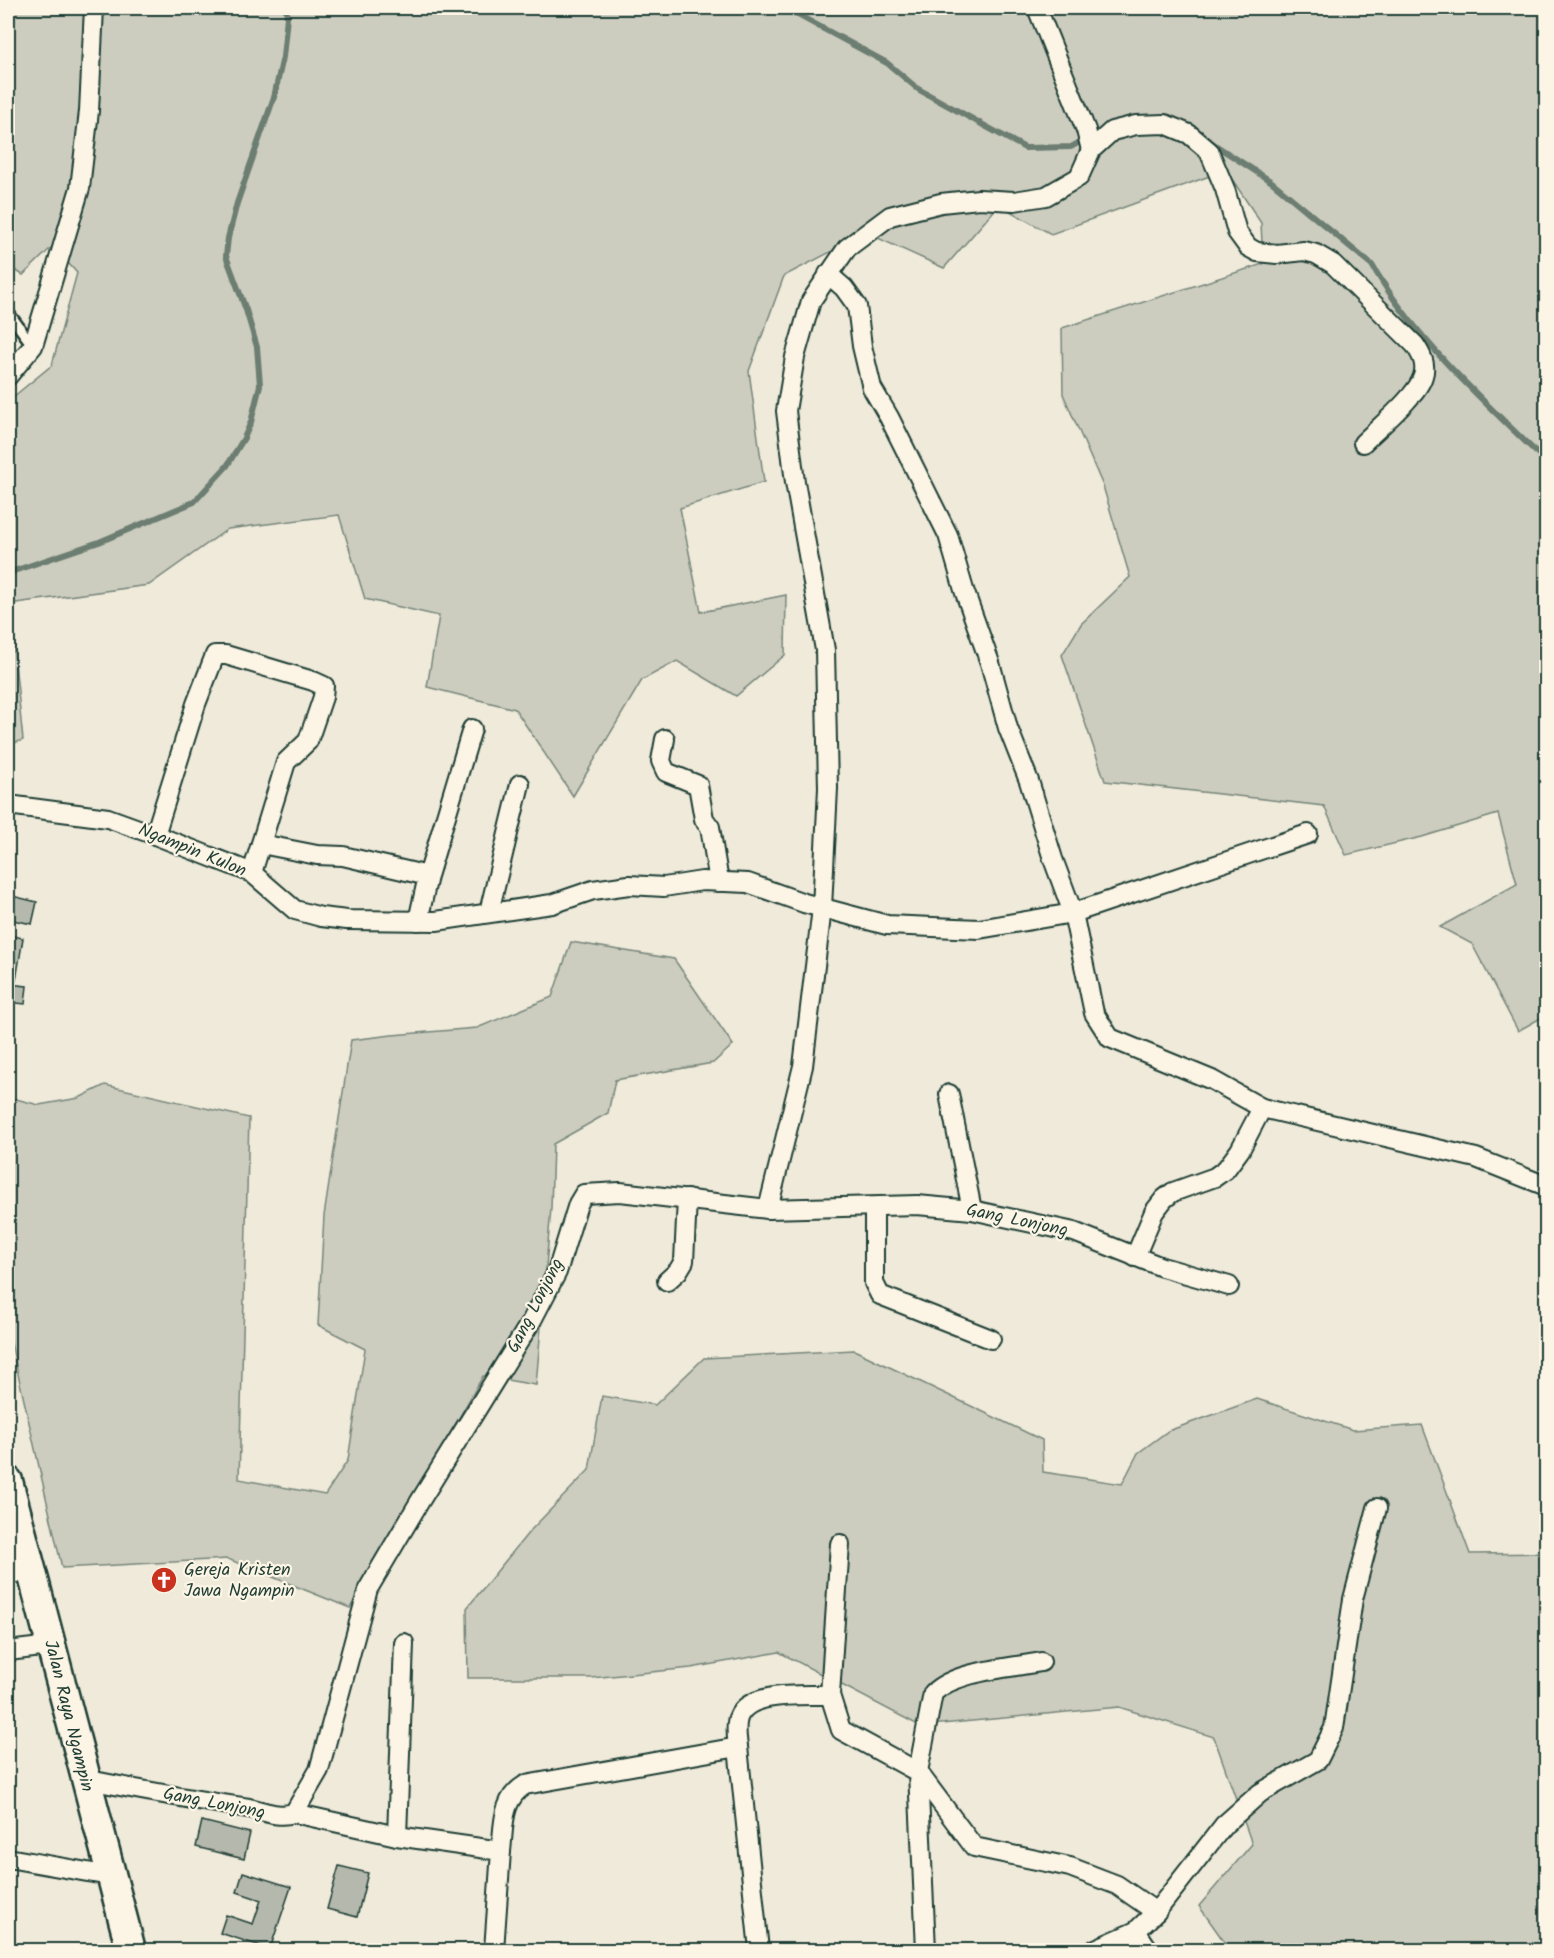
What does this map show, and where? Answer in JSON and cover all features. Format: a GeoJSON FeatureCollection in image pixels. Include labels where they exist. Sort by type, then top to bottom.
{"type":"FeatureCollection","features":[{"type":"Feature","properties":{"kind":"main road","name":"Jalan Raya Ngampin"},"geometry":{"type":"LineString","coordinates":[[8,1481],[19,1573],[50,1646],[131,1950]]}},
{"type":"Feature","properties":{"kind":"street"},"geometry":{"type":"LineString","coordinates":[[8,376],[33,346],[80,188],[89,111],[94,8]]}},
{"type":"Feature","properties":{"kind":"street"},"geometry":{"type":"LineString","coordinates":[[1037,8],[1086,130],[1091,150]]}},
{"type":"Feature","properties":{"kind":"street"},"geometry":{"type":"LineString","coordinates":[[768,1209],[804,1066],[822,908],[828,788],[825,650],[795,482],[786,411],[795,357],[811,301],[847,248],[890,216],[941,203],[979,200],[1014,201],[1046,196],[1079,177],[1091,150],[1112,131],[1136,125],[1165,124],[1189,134],[1209,151],[1225,189],[1237,232],[1248,247],[1257,252],[1277,254],[1304,251],[1316,254],[1333,264],[1415,345],[1424,359],[1424,376],[1413,394],[1363,443]]}},
{"type":"Feature","properties":{"kind":"street"},"geometry":{"type":"LineString","coordinates":[[828,274],[844,288],[857,306],[862,346],[872,388],[948,535],[964,590],[990,663],[1008,728],[1029,781],[1053,859],[1074,913],[1094,1013],[1110,1038],[1212,1080],[1262,1108],[1476,1158],[1546,1186]]}},
{"type":"Feature","properties":{"kind":"street"},"geometry":{"type":"LineString","coordinates":[[155,835],[196,704],[215,656],[226,655],[314,681],[324,686],[323,697],[308,741],[286,762],[252,873]]}},
{"type":"Feature","properties":{"kind":"street"},"geometry":{"type":"LineString","coordinates":[[418,921],[428,876],[472,729]]}},
{"type":"Feature","properties":{"kind":"street"},"geometry":{"type":"LineString","coordinates":[[665,739],[661,761],[666,772],[698,785],[704,819],[710,827],[719,882]]}},
{"type":"Feature","properties":{"kind":"street"},"geometry":{"type":"LineString","coordinates":[[480,913],[520,784]]}},
{"type":"Feature","properties":{"kind":"street","name":"Ngampin Kulon"},"geometry":{"type":"LineString","coordinates":[[8,805],[108,818],[252,873],[295,910],[347,920],[436,921],[552,904],[593,890],[629,885],[664,887],[702,881],[748,883],[822,908],[887,925],[979,929],[1074,913],[1308,834]]}},
{"type":"Feature","properties":{"kind":"street"},"geometry":{"type":"LineString","coordinates":[[261,844],[317,855],[343,856],[428,876]]}},
{"type":"Feature","properties":{"kind":"street"},"geometry":{"type":"LineString","coordinates":[[949,1094],[972,1210]]}},
{"type":"Feature","properties":{"kind":"street"},"geometry":{"type":"LineString","coordinates":[[1135,1257],[1154,1212],[1164,1199],[1173,1192],[1215,1177],[1226,1169],[1240,1150],[1262,1108]]}},
{"type":"Feature","properties":{"kind":"street","name":"Gang Lonjong"},"geometry":{"type":"LineString","coordinates":[[84,1779],[190,1800],[256,1809],[276,1816],[294,1813],[319,1770],[368,1589],[532,1320],[557,1272],[580,1200],[584,1194],[609,1192],[768,1209],[917,1205],[972,1210],[1074,1232],[1162,1268],[1229,1286]]}},
{"type":"Feature","properties":{"kind":"street"},"geometry":{"type":"LineString","coordinates":[[667,1281],[678,1271],[684,1261],[687,1200]]}},
{"type":"Feature","properties":{"kind":"street"},"geometry":{"type":"LineString","coordinates":[[874,1207],[874,1283],[880,1295],[992,1339]]}},
{"type":"Feature","properties":{"kind":"street"},"geometry":{"type":"LineString","coordinates":[[1093,1950],[1136,1931],[1156,1912],[1224,1825],[1260,1793],[1318,1760],[1334,1728],[1353,1599],[1377,1508]]}},
{"type":"Feature","properties":{"kind":"street"},"geometry":{"type":"LineString","coordinates":[[840,1544],[830,1695],[841,1730],[918,1772],[974,1847],[1070,1867],[1117,1885],[1156,1912]]}},
{"type":"Feature","properties":{"kind":"street"},"geometry":{"type":"LineString","coordinates":[[397,1836],[404,1643]]}},
{"type":"Feature","properties":{"kind":"street"},"geometry":{"type":"LineString","coordinates":[[8,1651],[50,1646]]}},
{"type":"Feature","properties":{"kind":"street"},"geometry":{"type":"LineString","coordinates":[[926,1950],[918,1772],[933,1693],[940,1686],[955,1678],[1041,1662]]}},
{"type":"Feature","properties":{"kind":"street"},"geometry":{"type":"LineString","coordinates":[[759,1950],[737,1719],[747,1705],[761,1698],[830,1695]]}},
{"type":"Feature","properties":{"kind":"street"},"geometry":{"type":"LineString","coordinates":[[494,1950],[506,1805],[515,1791],[525,1785],[738,1747]]}},
{"type":"Feature","properties":{"kind":"street"},"geometry":{"type":"LineString","coordinates":[[294,1813],[397,1836],[501,1851]]}},
{"type":"Feature","properties":{"kind":"street"},"geometry":{"type":"LineString","coordinates":[[8,1858],[110,1876]]}},
{"type":"Feature","properties":{"kind":"street"},"geometry":{"type":"LineString","coordinates":[[1136,1931],[1149,1950]]}},
{"type":"Feature","properties":{"kind":"lane"},"geometry":{"type":"LineString","coordinates":[[8,312],[33,346]]}},
{"type":"Feature","properties":{"kind":"shaded area"},"geometry":{"type":"Polygon","coordinates":[[[8,8],[1546,8],[1546,1015],[1518,1031],[1472,944],[1440,927],[1517,884],[1498,814],[1422,837],[1346,855],[1324,806],[1105,781],[1062,655],[1081,624],[1130,577],[1103,486],[1063,394],[1062,328],[1263,264],[1261,223],[1226,170],[1051,234],[999,205],[944,268],[867,233],[784,276],[749,371],[764,482],[680,508],[701,612],[786,595],[785,655],[736,696],[677,661],[642,680],[573,796],[515,709],[427,687],[439,616],[365,599],[339,515],[228,529],[149,585],[9,604],[23,740],[8,745],[8,401],[52,365],[77,273],[53,246],[23,275],[8,266],[8,8]]]}},
{"type":"Feature","properties":{"kind":"shaded area"},"geometry":{"type":"Polygon","coordinates":[[[571,942],[674,959],[733,1045],[713,1063],[615,1080],[608,1113],[553,1144],[551,1208],[536,1385],[483,1376],[350,1608],[228,1559],[62,1568],[8,1330],[8,1097],[39,1105],[79,1098],[105,1085],[249,1118],[239,1479],[325,1495],[348,1460],[365,1349],[318,1325],[324,1216],[351,1040],[477,1028],[552,997],[571,942]]]}},
{"type":"Feature","properties":{"kind":"shaded area"},"geometry":{"type":"Polygon","coordinates":[[[854,1350],[1042,1440],[1043,1472],[1122,1484],[1138,1453],[1168,1431],[1257,1399],[1353,1430],[1422,1425],[1470,1554],[1546,1553],[1546,1950],[1230,1950],[1199,1906],[1252,1844],[1214,1737],[1119,1707],[920,1726],[779,1652],[691,1668],[591,1678],[468,1678],[467,1608],[529,1532],[589,1470],[602,1396],[655,1405],[704,1358],[854,1350]]]}},
{"type":"Feature","properties":{"kind":"building"},"geometry":{"type":"Polygon","coordinates":[[[8,895],[37,902],[32,924],[8,919],[8,895]]]}},
{"type":"Feature","properties":{"kind":"building"},"geometry":{"type":"Polygon","coordinates":[[[8,935],[23,938],[16,980],[8,979],[8,935]]]}},
{"type":"Feature","properties":{"kind":"building"},"geometry":{"type":"Polygon","coordinates":[[[8,984],[27,986],[25,1004],[8,1002],[8,984]]]}},
{"type":"Feature","properties":{"kind":"building"},"geometry":{"type":"Polygon","coordinates":[[[202,1821],[250,1833],[244,1859],[196,1847],[202,1821]]]}},
{"type":"Feature","properties":{"kind":"building"},"geometry":{"type":"Polygon","coordinates":[[[339,1866],[368,1873],[357,1917],[327,1909],[339,1866]]]}},
{"type":"Feature","properties":{"kind":"building"},"geometry":{"type":"Polygon","coordinates":[[[243,1872],[291,1887],[270,1949],[220,1933],[226,1915],[253,1924],[261,1900],[237,1892],[243,1872]]]}},
{"type":"Feature","properties":{"kind":"waterway"},"geometry":{"type":"LineString","coordinates":[[8,573],[99,542],[194,502],[227,466],[244,438],[251,422],[260,385],[257,347],[226,256],[237,203],[274,97],[283,57],[286,8]]}},
{"type":"Feature","properties":{"kind":"waterway"},"geometry":{"type":"LineString","coordinates":[[785,8],[887,63],[918,89],[1025,148],[1071,147],[1087,138]]}},
{"type":"Feature","properties":{"kind":"waterway"},"geometry":{"type":"LineString","coordinates":[[1212,143],[1272,182],[1372,265],[1388,291],[1426,340],[1490,408],[1546,460]]}},
{"type":"Feature","properties":{"kind":"place","name":"Gereja Kristen Jawa Ngampin"},"geometry":{"type":"Point","coordinates":[164,1580]}}]}
